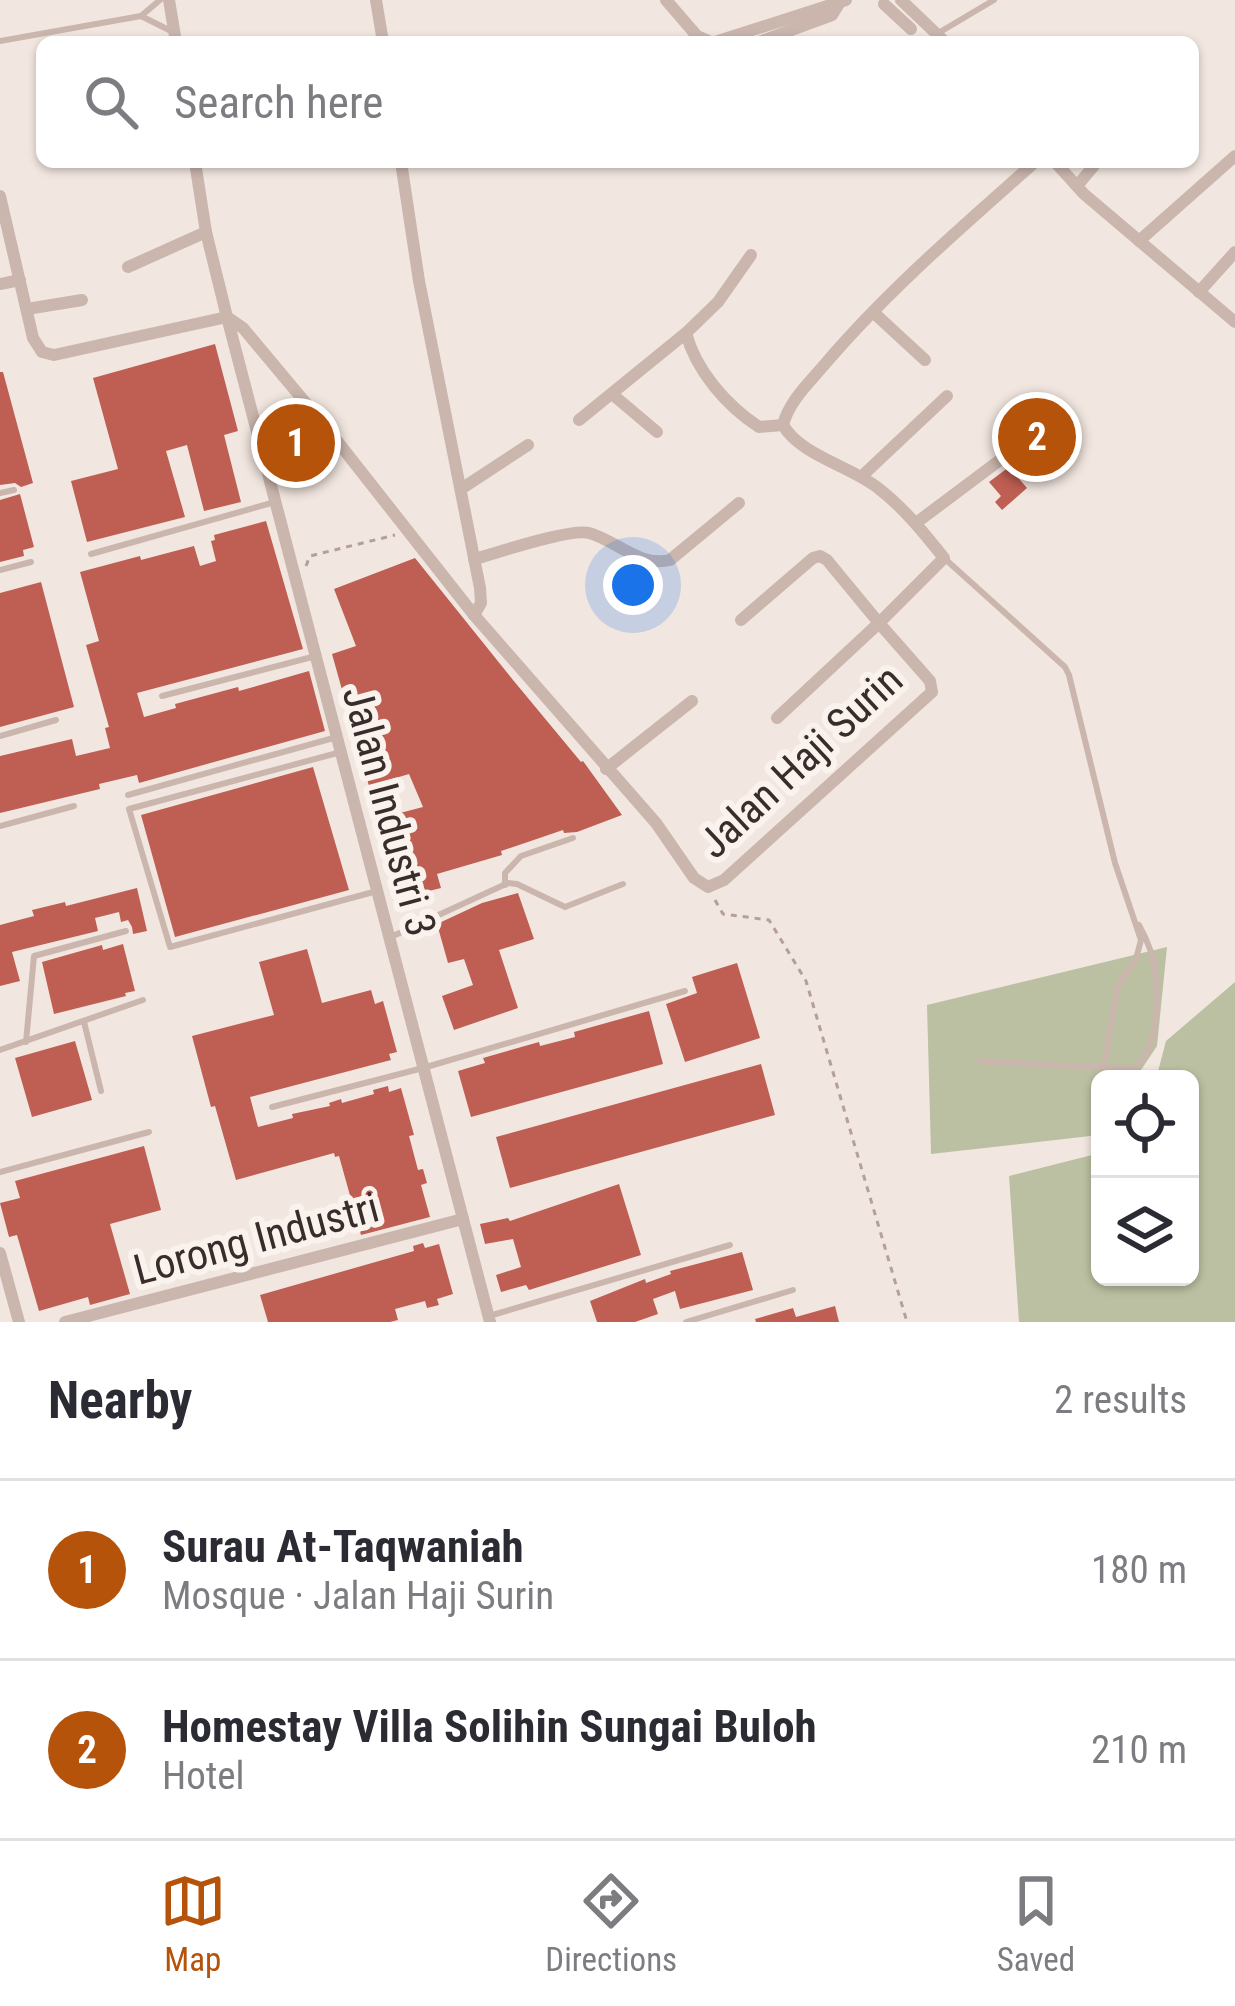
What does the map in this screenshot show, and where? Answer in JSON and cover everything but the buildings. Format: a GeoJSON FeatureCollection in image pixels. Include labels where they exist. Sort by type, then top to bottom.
{"type":"FeatureCollection","features":[{"type":"Feature","properties":{"kind":"street"},"geometry":{"type":"LineString","coordinates":[[165,0],[175,36]]}},
{"type":"Feature","properties":{"kind":"street"},"geometry":{"type":"LineString","coordinates":[[376,0],[381,36]]}},
{"type":"Feature","properties":{"kind":"street"},"geometry":{"type":"LineString","coordinates":[[665,0],[697,36]]}},
{"type":"Feature","properties":{"kind":"street"},"geometry":{"type":"LineString","coordinates":[[732,36],[843,1]]}},
{"type":"Feature","properties":{"kind":"street"},"geometry":{"type":"LineString","coordinates":[[775,36],[832,15],[843,1]]}},
{"type":"Feature","properties":{"kind":"street"},"geometry":{"type":"LineString","coordinates":[[884,4],[902,8],[938,36]]}},
{"type":"Feature","properties":{"kind":"street"},"geometry":{"type":"LineString","coordinates":[[902,8],[911,29]]}},
{"type":"Feature","properties":{"kind":"street"},"geometry":{"type":"LineString","coordinates":[[1139,241],[1235,156]]}},
{"type":"Feature","properties":{"kind":"street","name":"Jalan Industri 3"},"geometry":{"type":"LineString","coordinates":[[196,168],[227,317],[489,1319]]}},
{"type":"Feature","properties":{"kind":"street"},"geometry":{"type":"LineString","coordinates":[[402,168],[419,281],[482,599],[474,615]]}},
{"type":"Feature","properties":{"kind":"street"},"geometry":{"type":"LineString","coordinates":[[944,558],[896,502],[862,476],[802,446],[783,425],[793,403],[873,312],[1028,168]]}},
{"type":"Feature","properties":{"kind":"street"},"geometry":{"type":"LineString","coordinates":[[1060,168],[1235,322]]}},
{"type":"Feature","properties":{"kind":"street"},"geometry":{"type":"LineString","coordinates":[[1077,186],[1092,168]]}},
{"type":"Feature","properties":{"kind":"street"},"geometry":{"type":"LineString","coordinates":[[0,200],[36,345],[42,352],[54,356],[227,317]]}},
{"type":"Feature","properties":{"kind":"street"},"geometry":{"type":"LineString","coordinates":[[128,267],[206,232]]}},
{"type":"Feature","properties":{"kind":"street"},"geometry":{"type":"LineString","coordinates":[[1198,292],[1235,252]]}},
{"type":"Feature","properties":{"kind":"street"},"geometry":{"type":"LineString","coordinates":[[579,420],[686,333],[718,302],[751,255]]}},
{"type":"Feature","properties":{"kind":"street"},"geometry":{"type":"LineString","coordinates":[[0,284],[20,280]]}},
{"type":"Feature","properties":{"kind":"street"},"geometry":{"type":"LineString","coordinates":[[27,309],[82,300]]}},
{"type":"Feature","properties":{"kind":"street"},"geometry":{"type":"LineString","coordinates":[[873,312],[925,360]]}},
{"type":"Feature","properties":{"kind":"street","name":"Jalan Haji Surin"},"geometry":{"type":"LineString","coordinates":[[227,317],[243,328],[331,432],[474,615],[656,823],[694,878],[708,887],[724,880],[932,692],[930,681],[879,622],[944,558]]}},
{"type":"Feature","properties":{"kind":"street"},"geometry":{"type":"LineString","coordinates":[[686,333],[697,362],[731,403],[760,427],[783,425]]}},
{"type":"Feature","properties":{"kind":"street"},"geometry":{"type":"LineString","coordinates":[[612,394],[657,432]]}},
{"type":"Feature","properties":{"kind":"street"},"geometry":{"type":"LineString","coordinates":[[862,476],[947,396]]}},
{"type":"Feature","properties":{"kind":"street"},"geometry":{"type":"LineString","coordinates":[[460,489],[528,445]]}},
{"type":"Feature","properties":{"kind":"street"},"geometry":{"type":"LineString","coordinates":[[916,524],[1012,451]]}},
{"type":"Feature","properties":{"kind":"street"},"geometry":{"type":"LineString","coordinates":[[475,560],[587,532],[648,561],[670,560],[739,502]]}},
{"type":"Feature","properties":{"kind":"street"},"geometry":{"type":"LineString","coordinates":[[741,620],[820,556],[879,622],[777,718]]}},
{"type":"Feature","properties":{"kind":"street"},"geometry":{"type":"LineString","coordinates":[[607,769],[692,701]]}},
{"type":"Feature","properties":{"kind":"street","name":"Lorong Industri"},"geometry":{"type":"LineString","coordinates":[[65,1322],[463,1219]]}},
{"type":"Feature","properties":{"kind":"street"},"geometry":{"type":"LineString","coordinates":[[0,1253],[19,1322]]}},
{"type":"Feature","properties":{"kind":"lane"},"geometry":{"type":"LineString","coordinates":[[0,40],[140,16],[165,0]]}},
{"type":"Feature","properties":{"kind":"lane"},"geometry":{"type":"LineString","coordinates":[[944,36],[994,0]]}},
{"type":"Feature","properties":{"kind":"lane"},"geometry":{"type":"LineString","coordinates":[[140,16],[173,36]]}},
{"type":"Feature","properties":{"kind":"lane"},"geometry":{"type":"LineString","coordinates":[[0,493],[14,490]]}},
{"type":"Feature","properties":{"kind":"lane"},"geometry":{"type":"LineString","coordinates":[[91,554],[275,502]]}},
{"type":"Feature","properties":{"kind":"lane"},"geometry":{"type":"LineString","coordinates":[[944,558],[1065,667],[1126,901],[1152,955],[1156,979],[1149,1052],[1137,1067],[980,1061]]}},
{"type":"Feature","properties":{"kind":"lane"},"geometry":{"type":"LineString","coordinates":[[0,570],[31,562]]}},
{"type":"Feature","properties":{"kind":"lane"},"geometry":{"type":"LineString","coordinates":[[162,696],[316,656]]}},
{"type":"Feature","properties":{"kind":"lane"},"geometry":{"type":"LineString","coordinates":[[0,736],[56,720]]}},
{"type":"Feature","properties":{"kind":"lane"},"geometry":{"type":"LineString","coordinates":[[128,795],[337,737]]}},
{"type":"Feature","properties":{"kind":"lane"},"geometry":{"type":"LineString","coordinates":[[341,752],[129,809],[170,947],[377,892]]}},
{"type":"Feature","properties":{"kind":"lane"},"geometry":{"type":"LineString","coordinates":[[0,826],[74,806]]}},
{"type":"Feature","properties":{"kind":"lane"},"geometry":{"type":"LineString","coordinates":[[506,885],[506,874],[521,856],[573,838]]}},
{"type":"Feature","properties":{"kind":"lane"},"geometry":{"type":"LineString","coordinates":[[389,938],[506,885],[517,884],[566,908],[623,884]]}},
{"type":"Feature","properties":{"kind":"lane"},"geometry":{"type":"LineString","coordinates":[[1104,1066],[1118,988],[1139,950],[1136,918]]}},
{"type":"Feature","properties":{"kind":"lane"},"geometry":{"type":"LineString","coordinates":[[26,1042],[34,956],[126,931]]}},
{"type":"Feature","properties":{"kind":"lane"},"geometry":{"type":"LineString","coordinates":[[272,1107],[686,992]]}},
{"type":"Feature","properties":{"kind":"lane"},"geometry":{"type":"LineString","coordinates":[[0,1050],[143,1000]]}},
{"type":"Feature","properties":{"kind":"lane"},"geometry":{"type":"LineString","coordinates":[[85,1022],[101,1091]]}},
{"type":"Feature","properties":{"kind":"lane"},"geometry":{"type":"LineString","coordinates":[[0,1172],[149,1132]]}},
{"type":"Feature","properties":{"kind":"lane"},"geometry":{"type":"LineString","coordinates":[[489,1319],[730,1246]]}},
{"type":"Feature","properties":{"kind":"lane"},"geometry":{"type":"LineString","coordinates":[[686,1322],[793,1290]]}},
{"type":"Feature","properties":{"kind":"path"},"geometry":{"type":"LineString","coordinates":[[297,586],[310,556],[409,531]]}},
{"type":"Feature","properties":{"kind":"path"},"geometry":{"type":"LineString","coordinates":[[708,887],[723,914],[770,920],[806,981],[907,1322]]}},
{"type":"Feature","properties":{"kind":"green space"},"geometry":{"type":"Polygon","coordinates":[[[1167,947],[1157,1046],[1141,1070],[1091,1070],[1091,1136],[931,1154],[927,1005],[1167,947]]]}},
{"type":"Feature","properties":{"kind":"green space"},"geometry":{"type":"Polygon","coordinates":[[[1235,982],[1235,1322],[1019,1322],[1009,1176],[1091,1155],[1091,1286],[1199,1286],[1199,1070],[1158,1070],[1166,1041],[1235,982]]]}},
{"type":"Feature","properties":{"kind":"place","name":"Homestay Villa Solihin Sungai Buloh"},"geometry":{"type":"Point","coordinates":[1037,437]}},
{"type":"Feature","properties":{"kind":"place","name":"Surau At-Taqwaniah"},"geometry":{"type":"Point","coordinates":[296,443]}}]}
